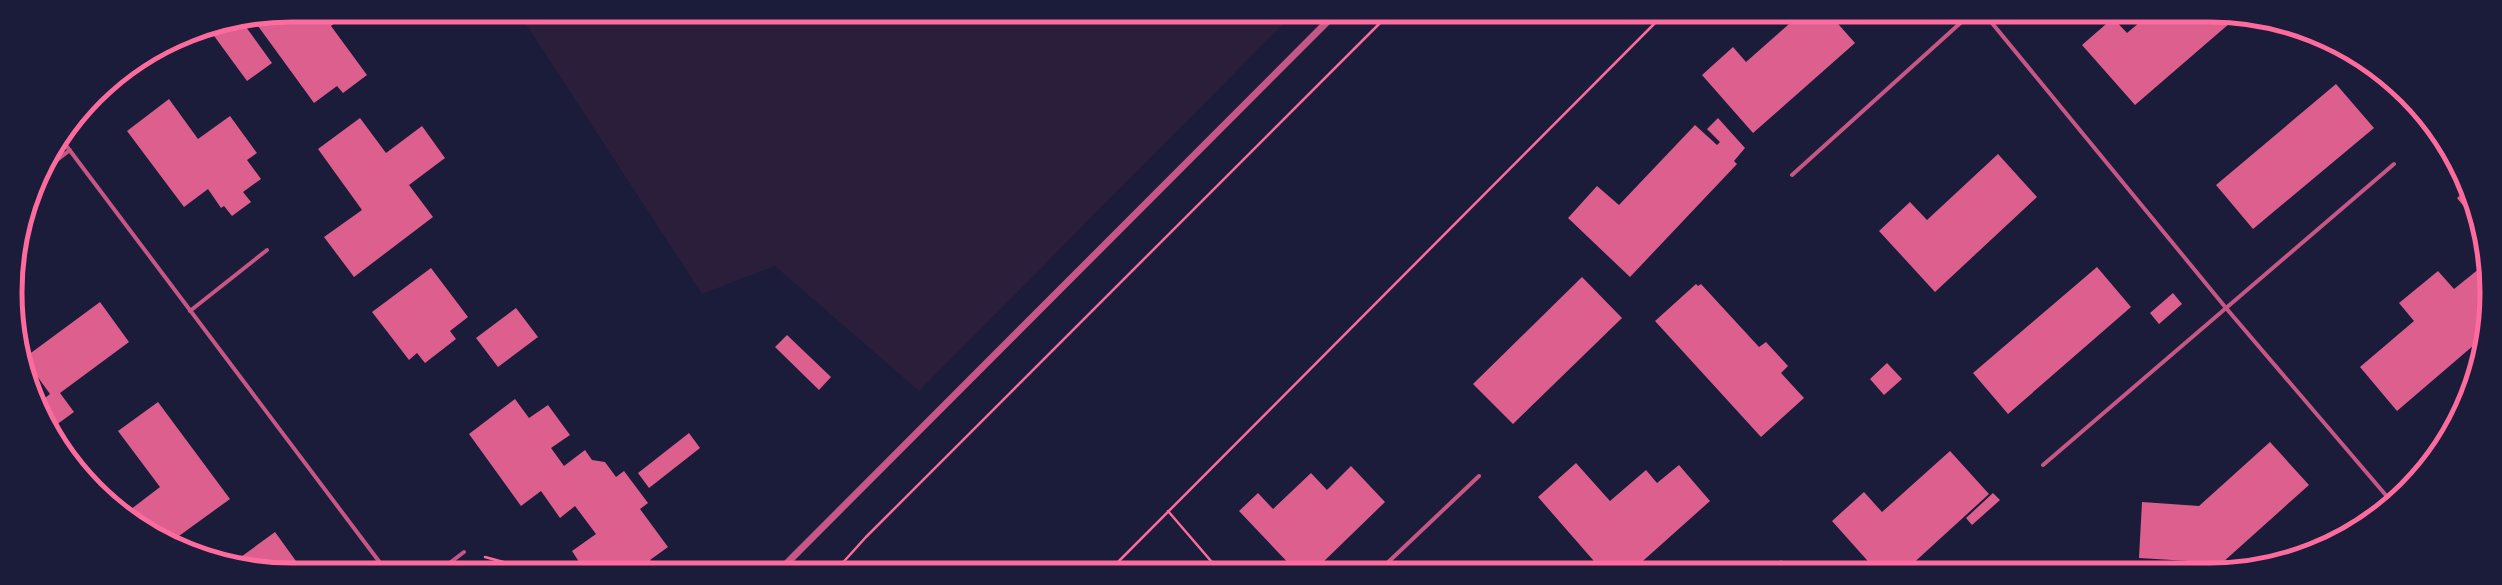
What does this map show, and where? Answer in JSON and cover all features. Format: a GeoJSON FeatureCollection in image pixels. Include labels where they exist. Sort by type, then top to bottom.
{"type":"FeatureCollection","features":[{"type":"Feature","properties":{"kind":"street"},"geometry":{"type":"LineString","coordinates":[[787,563],[1327,22]]}},
{"type":"Feature","properties":{"kind":"street"},"geometry":{"type":"LineString","coordinates":[[1792,175],[1961,22]]}},
{"type":"Feature","properties":{"kind":"street"},"geometry":{"type":"LineString","coordinates":[[1991,22],[2226,308],[2387,497]]}},
{"type":"Feature","properties":{"kind":"street"},"geometry":{"type":"LineString","coordinates":[[66,145],[380,563]]}},
{"type":"Feature","properties":{"kind":"street"},"geometry":{"type":"LineString","coordinates":[[56,161],[70,150]]}},
{"type":"Feature","properties":{"kind":"street"},"geometry":{"type":"LineString","coordinates":[[2043,465],[2394,164]]}},
{"type":"Feature","properties":{"kind":"street"},"geometry":{"type":"LineString","coordinates":[[190,311],[267,250]]}},
{"type":"Feature","properties":{"kind":"street"},"geometry":{"type":"LineString","coordinates":[[1387,563],[1479,476]]}},
{"type":"Feature","properties":{"kind":"street"},"geometry":{"type":"LineString","coordinates":[[450,563],[464,552]]}},
{"type":"Feature","properties":{"kind":"path"},"geometry":{"type":"LineString","coordinates":[[843,563],[866,537],[1381,22]]}},
{"type":"Feature","properties":{"kind":"path"},"geometry":{"type":"LineString","coordinates":[[1117,563],[1656,22]]}},
{"type":"Feature","properties":{"kind":"path"},"geometry":{"type":"LineString","coordinates":[[1168,512],[1213,563]]}},
{"type":"Feature","properties":{"kind":"path"},"geometry":{"type":"LineString","coordinates":[[464,552],[507,563]]}},
{"type":"Feature","properties":{"kind":"shaded area"},"geometry":{"type":"Polygon","coordinates":[[[525,22],[1285,22],[919,391],[775,266],[702,294],[525,22]]]}},
{"type":"Feature","properties":{"kind":"building"},"geometry":{"type":"Polygon","coordinates":[[[336,22],[331,26],[367,75],[343,93],[337,86],[314,103],[257,24],[336,22]]]}},
{"type":"Feature","properties":{"kind":"building"},"geometry":{"type":"Polygon","coordinates":[[[1791,22],[1836,22],[1855,43],[1753,133],[1702,75],[1733,47],[1746,62],[1791,22]]]}},
{"type":"Feature","properties":{"kind":"building"},"geometry":{"type":"Polygon","coordinates":[[[2108,22],[2117,22],[2127,33],[2140,22],[2230,23],[2135,105],[2082,45],[2108,22]]]}},
{"type":"Feature","properties":{"kind":"building"},"geometry":{"type":"Polygon","coordinates":[[[245,26],[272,63],[247,81],[213,34],[245,26]]]}},
{"type":"Feature","properties":{"kind":"building"},"geometry":{"type":"Polygon","coordinates":[[[2336,84],[2374,128],[2253,229],[2216,185],[2336,84]]]}},
{"type":"Feature","properties":{"kind":"building"},"geometry":{"type":"Polygon","coordinates":[[[169,99],[198,139],[230,116],[257,153],[247,160],[261,179],[243,192],[251,202],[232,216],[224,206],[221,208],[208,189],[184,207],[127,131],[169,99]]]}},
{"type":"Feature","properties":{"kind":"building"},"geometry":{"type":"Polygon","coordinates":[[[360,118],[386,153],[422,126],[445,158],[409,185],[433,217],[354,277],[324,237],[362,210],[318,149],[360,118]]]}},
{"type":"Feature","properties":{"kind":"building"},"geometry":{"type":"Polygon","coordinates":[[[1718,118],[1745,148],[1734,161],[1737,164],[1630,277],[1568,218],[1597,186],[1619,205],[1695,125],[1717,145],[1720,142],[1707,129],[1718,118]]]}},
{"type":"Feature","properties":{"kind":"building"},"geometry":{"type":"Polygon","coordinates":[[[1998,154],[2037,197],[1935,292],[1879,231],[1910,202],[1927,220],[1998,154]]]}},
{"type":"Feature","properties":{"kind":"building"},"geometry":{"type":"Polygon","coordinates":[[[2461,194],[2468,211],[2457,198],[2461,194]]]}},
{"type":"Feature","properties":{"kind":"building"},"geometry":{"type":"Polygon","coordinates":[[[2097,267],[2131,307],[2008,414],[1973,373],[2097,267]]]}},
{"type":"Feature","properties":{"kind":"building"},"geometry":{"type":"Polygon","coordinates":[[[431,268],[468,317],[450,331],[456,339],[425,363],[417,353],[409,360],[372,312],[431,268]]]}},
{"type":"Feature","properties":{"kind":"building"},"geometry":{"type":"Polygon","coordinates":[[[2479,269],[2480,292],[2478,328],[2475,344],[2397,411],[2360,367],[2414,321],[2399,303],[2438,271],[2454,289],[2479,269]]]}},
{"type":"Feature","properties":{"kind":"building"},"geometry":{"type":"Polygon","coordinates":[[[1582,277],[1622,318],[1513,424],[1473,384],[1582,277]]]}},
{"type":"Feature","properties":{"kind":"building"},"geometry":{"type":"Polygon","coordinates":[[[1696,284],[1698,286],[1701,284],[1759,347],[1766,342],[1788,366],[1781,373],[1804,398],[1761,437],[1655,321],[1696,284]]]}},
{"type":"Feature","properties":{"kind":"building"},"geometry":{"type":"Polygon","coordinates":[[[2173,293],[2182,304],[2159,324],[2150,313],[2173,293]]]}},
{"type":"Feature","properties":{"kind":"building"},"geometry":{"type":"Polygon","coordinates":[[[100,302],[129,342],[60,393],[74,412],[56,425],[44,399],[50,394],[34,371],[29,354],[100,302]]]}},
{"type":"Feature","properties":{"kind":"building"},"geometry":{"type":"Polygon","coordinates":[[[516,308],[538,337],[498,367],[476,338],[516,308]]]}},
{"type":"Feature","properties":{"kind":"building"},"geometry":{"type":"Polygon","coordinates":[[[787,335],[831,377],[819,390],[775,347],[787,335]]]}},
{"type":"Feature","properties":{"kind":"building"},"geometry":{"type":"Polygon","coordinates":[[[1887,363],[1902,379],[1884,395],[1870,379],[1887,363]]]}},
{"type":"Feature","properties":{"kind":"building"},"geometry":{"type":"Polygon","coordinates":[[[515,399],[529,418],[548,405],[570,435],[551,448],[564,466],[585,450],[592,460],[605,462],[616,477],[624,471],[648,503],[640,509],[668,547],[650,560],[652,563],[580,563],[572,551],[596,534],[575,506],[560,518],[541,491],[521,506],[469,434],[515,399]]]}},
{"type":"Feature","properties":{"kind":"building"},"geometry":{"type":"Polygon","coordinates":[[[158,402],[230,499],[178,537],[157,527],[131,509],[160,487],[118,431],[158,402]]]}},
{"type":"Feature","properties":{"kind":"building"},"geometry":{"type":"Polygon","coordinates":[[[689,433],[700,448],[649,488],[638,473],[689,433]]]}},
{"type":"Feature","properties":{"kind":"building"},"geometry":{"type":"Polygon","coordinates":[[[2270,442],[2309,485],[2223,562],[2139,558],[2142,502],[2199,506],[2270,442]]]}},
{"type":"Feature","properties":{"kind":"building"},"geometry":{"type":"Polygon","coordinates":[[[1950,451],[1989,494],[1913,563],[1870,563],[1832,521],[1864,492],[1882,512],[1950,451]]]}},
{"type":"Feature","properties":{"kind":"building"},"geometry":{"type":"Polygon","coordinates":[[[1576,463],[1610,501],[1646,470],[1657,483],[1679,465],[1710,501],[1641,563],[1596,563],[1538,497],[1576,463]]]}},
{"type":"Feature","properties":{"kind":"building"},"geometry":{"type":"Polygon","coordinates":[[[1351,466],[1385,502],[1322,563],[1288,563],[1239,511],[1258,493],[1273,509],[1311,473],[1327,490],[1351,466]]]}},
{"type":"Feature","properties":{"kind":"building"},"geometry":{"type":"Polygon","coordinates":[[[1993,493],[2000,500],[1972,525],[1966,518],[1993,493]]]}},
{"type":"Feature","properties":{"kind":"building"},"geometry":{"type":"Polygon","coordinates":[[[275,532],[297,563],[257,561],[240,558],[275,532]]]}}]}
